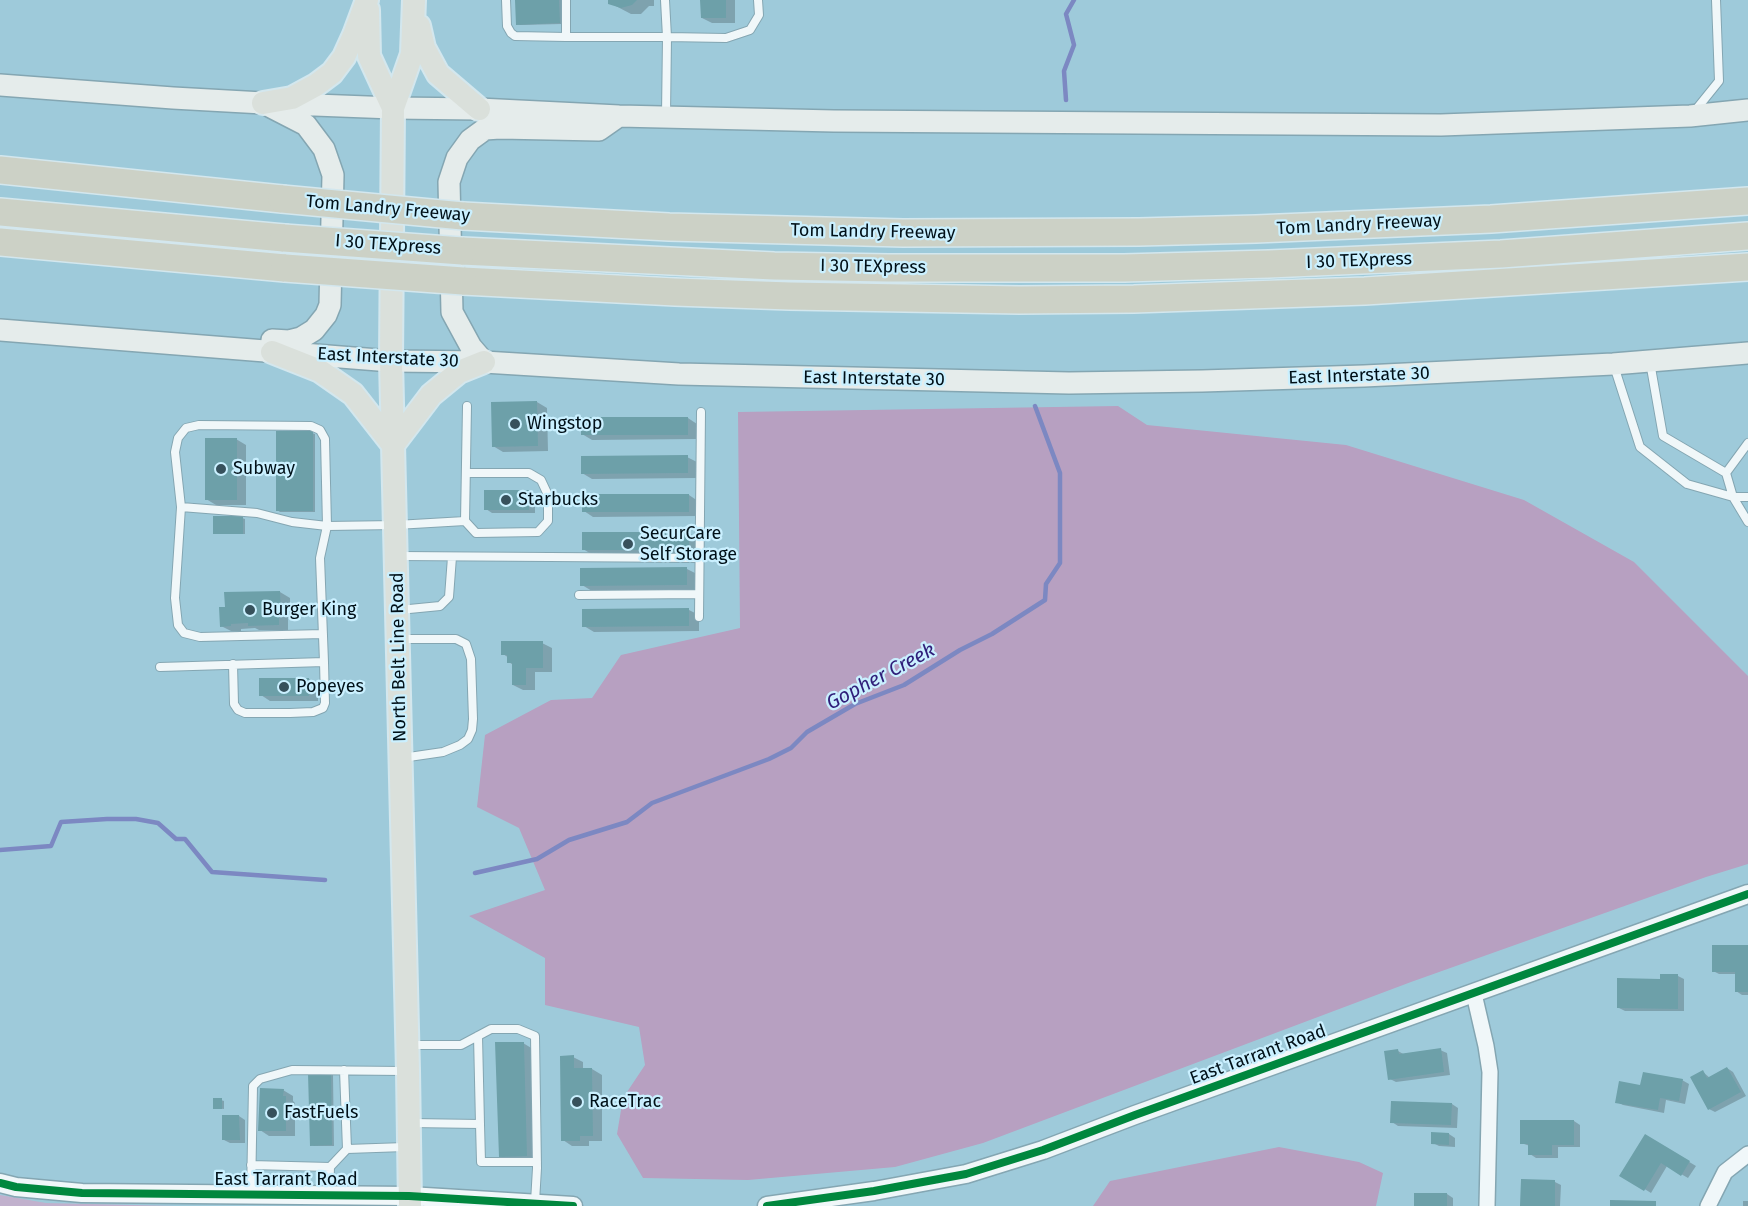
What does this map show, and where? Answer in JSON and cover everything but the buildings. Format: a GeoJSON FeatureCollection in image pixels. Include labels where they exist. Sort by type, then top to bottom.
{"type":"FeatureCollection","features":[{"type":"Feature","properties":{"kind":"highway","name":"Tom Landry Freeway"},"geometry":{"type":"LineString","coordinates":[[0,170],[463,216],[797,231],[926,233],[1256,229],[1491,219],[1748,201]]}},
{"type":"Feature","properties":{"kind":"highway","name":"I 30 TEXpress"},"geometry":{"type":"LineString","coordinates":[[0,212],[284,238],[462,251],[774,266],[888,268],[1124,268],[1293,263],[1490,255],[1748,236]]}},
{"type":"Feature","properties":{"kind":"highway"},"geometry":{"type":"LineString","coordinates":[[0,242],[285,268],[463,281],[790,296],[1019,300],[1365,291],[1748,267]]}},
{"type":"Feature","properties":{"kind":"main road"},"geometry":{"type":"LineString","coordinates":[[263,103],[292,98],[332,73],[344,57],[367,0]]}},
{"type":"Feature","properties":{"kind":"main road","name":"North Belt Line Road"},"geometry":{"type":"LineString","coordinates":[[367,0],[369,56],[393,108]]}},
{"type":"Feature","properties":{"kind":"main road"},"geometry":{"type":"LineString","coordinates":[[415,4],[424,48],[438,74],[479,109]]}},
{"type":"Feature","properties":{"kind":"main road","name":"North Belt Line Road"},"geometry":{"type":"LineString","coordinates":[[409,1201],[408,1045],[393,445],[393,108],[412,54],[415,4]]}},
{"type":"Feature","properties":{"kind":"main road"},"geometry":{"type":"LineString","coordinates":[[0,85],[263,103],[479,109],[619,116],[846,121],[1442,125],[1690,116],[1748,110]]}},
{"type":"Feature","properties":{"kind":"main road"},"geometry":{"type":"LineString","coordinates":[[188,344],[214,338],[289,341],[301,338],[314,330],[326,315],[330,304],[333,175],[324,149],[306,125],[263,103]]}},
{"type":"Feature","properties":{"kind":"main road"},"geometry":{"type":"LineString","coordinates":[[272,352],[320,371],[353,394],[393,445],[431,395],[443,383],[459,372],[484,362],[471,347],[452,312],[449,182],[457,158],[470,140],[485,129],[599,130],[619,116]]}},
{"type":"Feature","properties":{"kind":"main road","name":"East Interstate 30"},"geometry":{"type":"LineString","coordinates":[[0,330],[392,361],[484,362],[679,374],[1069,383],[1214,381],[1613,364],[1748,353]]}},
{"type":"Feature","properties":{"kind":"street","name":"East Tarrant Road"},"geometry":{"type":"LineString","coordinates":[[767,1206],[874,1191],[966,1174],[1043,1150],[1748,894]]}},
{"type":"Feature","properties":{"kind":"street"},"geometry":{"type":"LineString","coordinates":[[1474,994],[1490,1072],[1487,1206]]}},
{"type":"Feature","properties":{"kind":"street"},"geometry":{"type":"LineString","coordinates":[[1708,1206],[1725,1172],[1748,1154]]}},
{"type":"Feature","properties":{"kind":"street","name":"East Tarrant Road"},"geometry":{"type":"LineString","coordinates":[[0,1183],[16,1187],[82,1193],[329,1196],[573,1206]]}},
{"type":"Feature","properties":{"kind":"lane"},"geometry":{"type":"LineString","coordinates":[[506,0],[507,26],[515,36],[726,38],[750,30],[759,15],[758,0]]}},
{"type":"Feature","properties":{"kind":"lane"},"geometry":{"type":"LineString","coordinates":[[566,0],[566,37]]}},
{"type":"Feature","properties":{"kind":"lane"},"geometry":{"type":"LineString","coordinates":[[665,0],[666,117]]}},
{"type":"Feature","properties":{"kind":"lane"},"geometry":{"type":"LineString","coordinates":[[1690,116],[1719,81],[1716,0]]}},
{"type":"Feature","properties":{"kind":"lane"},"geometry":{"type":"LineString","coordinates":[[1650,362],[1663,436],[1726,473],[1733,497],[1748,522]]}},
{"type":"Feature","properties":{"kind":"lane"},"geometry":{"type":"LineString","coordinates":[[1613,364],[1640,447],[1686,484],[1733,497],[1748,497]]}},
{"type":"Feature","properties":{"kind":"lane"},"geometry":{"type":"LineString","coordinates":[[466,473],[530,473],[541,480],[548,495],[548,521],[538,532],[476,533],[465,521],[467,406]]}},
{"type":"Feature","properties":{"kind":"lane"},"geometry":{"type":"LineString","coordinates":[[699,617],[701,412]]}},
{"type":"Feature","properties":{"kind":"lane"},"geometry":{"type":"LineString","coordinates":[[233,664],[234,704],[238,710],[245,713],[313,712],[323,708],[325,704],[324,662],[323,634],[320,558],[327,526],[325,439],[320,430],[311,426],[199,425],[186,428],[178,438],[175,452],[181,507],[175,598],[178,625],[184,633],[200,637],[323,634]]}},
{"type":"Feature","properties":{"kind":"lane"},"geometry":{"type":"LineString","coordinates":[[1726,473],[1748,443]]}},
{"type":"Feature","properties":{"kind":"lane"},"geometry":{"type":"LineString","coordinates":[[181,507],[257,513],[292,522],[327,526],[465,521]]}},
{"type":"Feature","properties":{"kind":"lane"},"geometry":{"type":"LineString","coordinates":[[396,556],[700,558]]}},
{"type":"Feature","properties":{"kind":"lane"},"geometry":{"type":"LineString","coordinates":[[398,610],[440,606],[449,597],[452,557]]}},
{"type":"Feature","properties":{"kind":"lane"},"geometry":{"type":"LineString","coordinates":[[579,595],[699,594]]}},
{"type":"Feature","properties":{"kind":"lane"},"geometry":{"type":"LineString","coordinates":[[399,639],[456,639],[466,644],[471,659],[473,719],[468,739],[460,745],[443,752],[401,758]]}},
{"type":"Feature","properties":{"kind":"lane"},"geometry":{"type":"LineString","coordinates":[[160,667],[324,662]]}},
{"type":"Feature","properties":{"kind":"lane"},"geometry":{"type":"LineString","coordinates":[[408,1045],[461,1045],[491,1029],[518,1029],[536,1036],[535,1204]]}},
{"type":"Feature","properties":{"kind":"lane"},"geometry":{"type":"LineString","coordinates":[[478,1036],[482,1162],[537,1162]]}},
{"type":"Feature","properties":{"kind":"lane"},"geometry":{"type":"LineString","coordinates":[[250,1195],[252,1086],[261,1079],[292,1070],[408,1071]]}},
{"type":"Feature","properties":{"kind":"lane"},"geometry":{"type":"LineString","coordinates":[[329,1196],[330,1167],[346,1149],[344,1070]]}},
{"type":"Feature","properties":{"kind":"lane"},"geometry":{"type":"LineString","coordinates":[[409,1123],[480,1124]]}},
{"type":"Feature","properties":{"kind":"lane"},"geometry":{"type":"LineString","coordinates":[[346,1149],[410,1147]]}},
{"type":"Feature","properties":{"kind":"lane"},"geometry":{"type":"LineString","coordinates":[[251,1165],[330,1167]]}},
{"type":"Feature","properties":{"kind":"shaded area"},"geometry":{"type":"Polygon","coordinates":[[[1118,406],[1147,425],[1346,445],[1524,500],[1634,562],[1748,676],[1748,864],[1411,982],[983,1143],[895,1167],[748,1180],[643,1178],[617,1134],[623,1098],[645,1065],[639,1027],[545,1005],[545,958],[469,916],[545,890],[519,828],[477,807],[485,735],[551,700],[592,698],[621,655],[740,628],[738,412],[1118,406]]]}},
{"type":"Feature","properties":{"kind":"shaded area"},"geometry":{"type":"Polygon","coordinates":[[[1279,1147],[1359,1162],[1383,1173],[1376,1206],[1093,1206],[1110,1181],[1279,1147]]]}},
{"type":"Feature","properties":{"kind":"shaded area"},"geometry":{"type":"Polygon","coordinates":[[[0,1195],[46,1203],[176,1206],[0,1206],[0,1195]]]}},
{"type":"Feature","properties":{"kind":"waterway","name":"Gopher Creek"},"geometry":{"type":"LineString","coordinates":[[1066,100],[1064,71],[1074,45],[1066,14],[1074,0]]}},
{"type":"Feature","properties":{"kind":"waterway","name":"Gopher Creek"},"geometry":{"type":"LineString","coordinates":[[475,873],[537,859],[569,840],[627,822],[652,803],[769,759],[791,748],[807,732],[855,704],[904,685],[1045,600],[1046,584],[1060,563],[1060,473],[1035,406]]}},
{"type":"Feature","properties":{"kind":"waterway","name":"Gopher Creek"},"geometry":{"type":"LineString","coordinates":[[0,850],[51,846],[61,822],[136,819],[158,823],[176,839],[185,839],[212,872],[325,880]]}},
{"type":"Feature","properties":{"kind":"cycle path"},"geometry":{"type":"LineString","coordinates":[[767,1206],[874,1191],[966,1174],[1043,1150],[1748,894]]}},
{"type":"Feature","properties":{"kind":"cycle path"},"geometry":{"type":"LineString","coordinates":[[0,1183],[16,1187],[82,1193],[409,1196],[573,1206]]}},
{"type":"Feature","properties":{"kind":"place","name":"Wingstop"},"geometry":{"type":"Point","coordinates":[515,424]}},
{"type":"Feature","properties":{"kind":"place","name":"Subway"},"geometry":{"type":"Point","coordinates":[221,469]}},
{"type":"Feature","properties":{"kind":"place","name":"Starbucks"},"geometry":{"type":"Point","coordinates":[506,500]}},
{"type":"Feature","properties":{"kind":"place","name":"SecurCare Self Storage"},"geometry":{"type":"Point","coordinates":[628,544]}},
{"type":"Feature","properties":{"kind":"place","name":"Burger King"},"geometry":{"type":"Point","coordinates":[250,610]}},
{"type":"Feature","properties":{"kind":"place","name":"Popeyes"},"geometry":{"type":"Point","coordinates":[284,687]}},
{"type":"Feature","properties":{"kind":"place","name":"RaceTrac"},"geometry":{"type":"Point","coordinates":[577,1102]}},
{"type":"Feature","properties":{"kind":"place","name":"FastFuels"},"geometry":{"type":"Point","coordinates":[272,1113]}}]}
